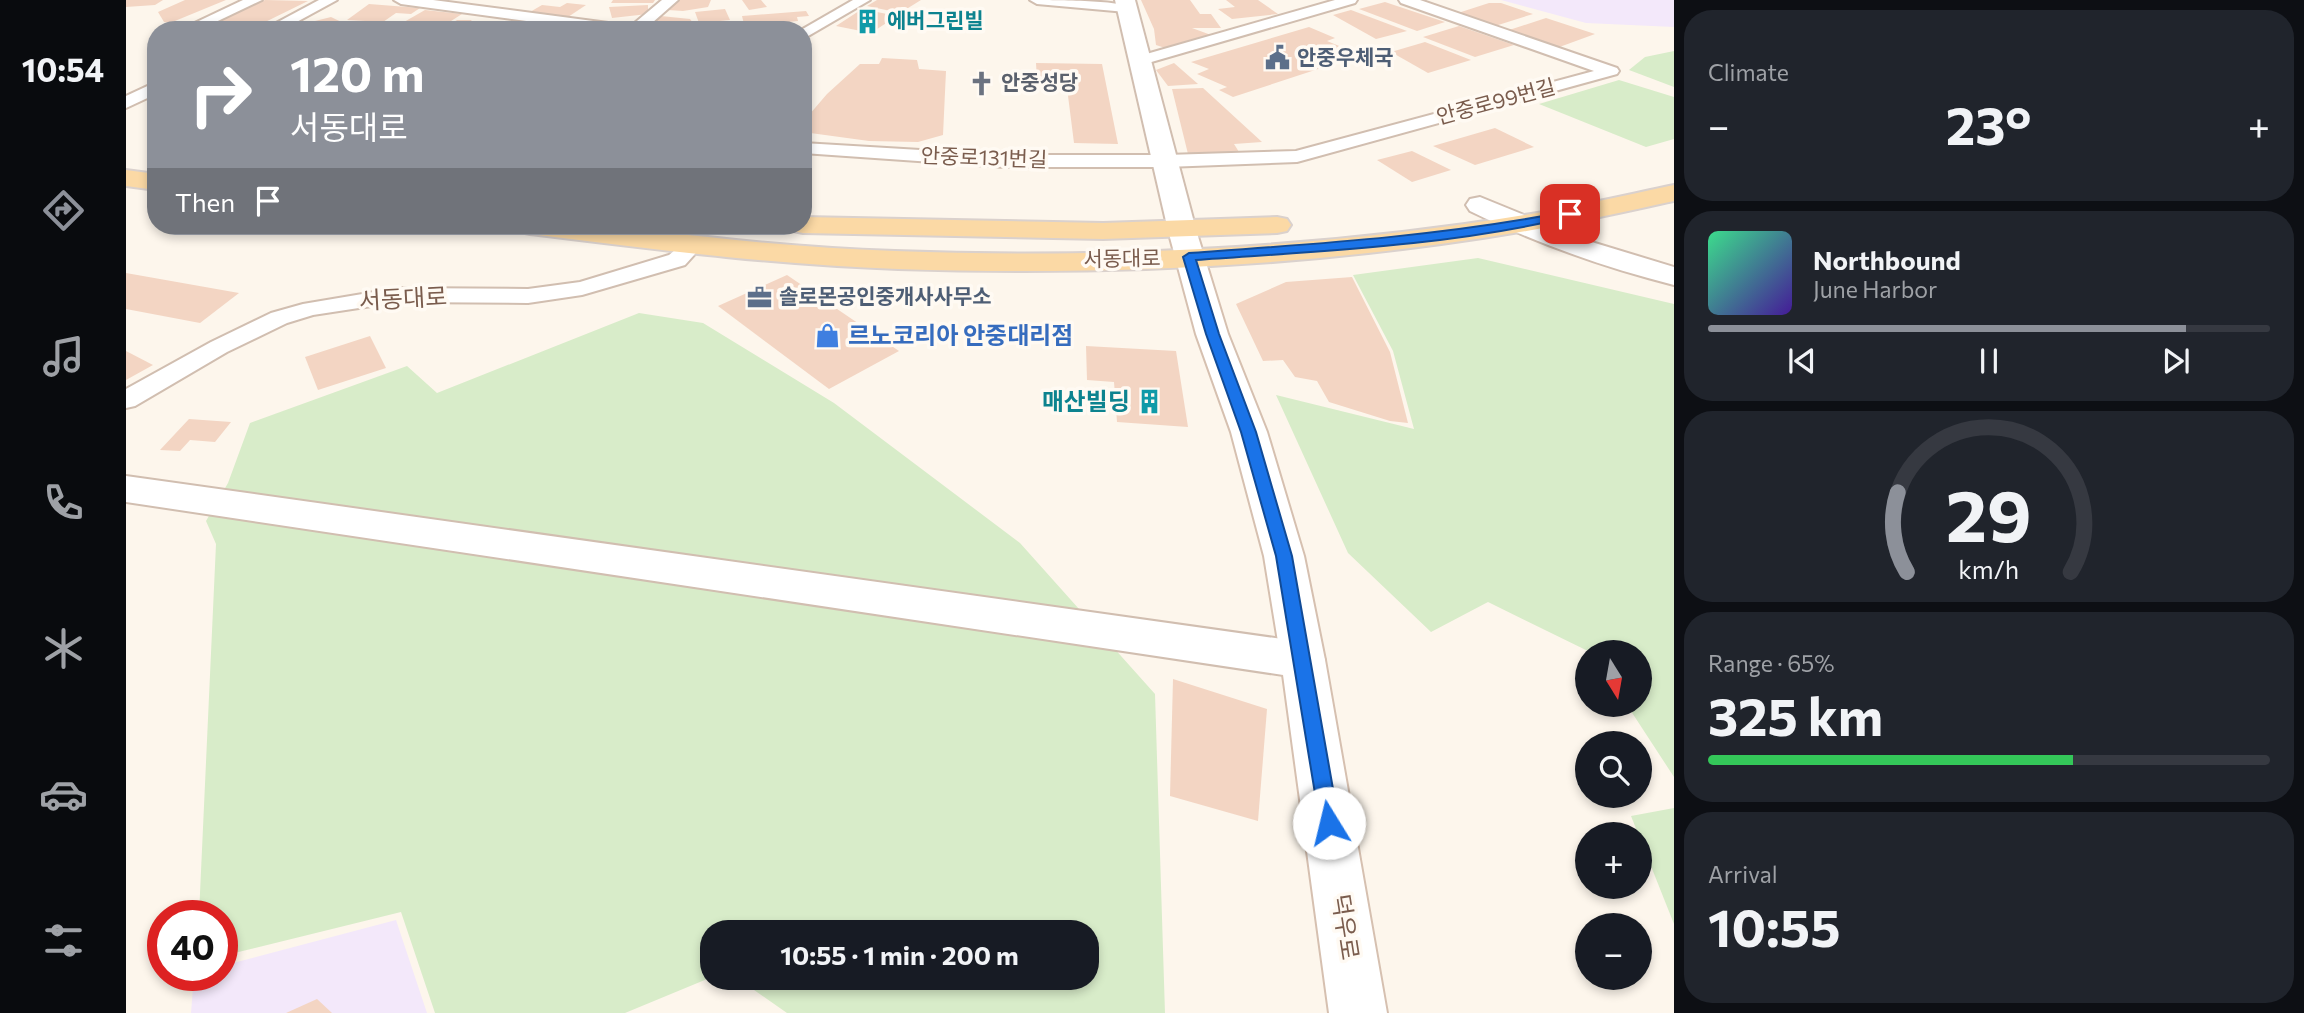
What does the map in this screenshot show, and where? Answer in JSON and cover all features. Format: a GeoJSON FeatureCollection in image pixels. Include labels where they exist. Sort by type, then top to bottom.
{"type":"FeatureCollection","features":[{"type":"Feature","properties":{"kind":"main road"},"geometry":{"type":"LineString","coordinates":[[1398,214],[1480,205],[1674,170]]}},
{"type":"Feature","properties":{"kind":"main road"},"geometry":{"type":"LineString","coordinates":[[126,178],[147,181]]}},
{"type":"Feature","properties":{"kind":"main road","name":"서동대로"},"geometry":{"type":"LineString","coordinates":[[812,225],[1185,244],[1354,245],[1518,225],[1674,192]]}},
{"type":"Feature","properties":{"kind":"main road","name":"서동대로"},"geometry":{"type":"LineString","coordinates":[[607,235],[692,245],[949,261],[1185,244],[1310,222],[1357,218]]}},
{"type":"Feature","properties":{"kind":"street"},"geometry":{"type":"LineString","coordinates":[[1125,4],[1142,60],[1185,244]]}},
{"type":"Feature","properties":{"kind":"street"},"geometry":{"type":"LineString","coordinates":[[1480,205],[1518,225],[1615,262],[1674,276]]}},
{"type":"Feature","properties":{"kind":"street","name":"덕우로"},"geometry":{"type":"LineString","coordinates":[[1185,244],[1212,334],[1256,456],[1284,556],[1303,660],[1358,1013]]}},
{"type":"Feature","properties":{"kind":"street"},"geometry":{"type":"LineString","coordinates":[[126,489],[1303,660]]}},
{"type":"Feature","properties":{"kind":"lane"},"geometry":{"type":"LineString","coordinates":[[207,21],[255,0]]}},
{"type":"Feature","properties":{"kind":"lane"},"geometry":{"type":"LineString","coordinates":[[288,21],[330,0]]}},
{"type":"Feature","properties":{"kind":"lane"},"geometry":{"type":"LineString","coordinates":[[401,0],[560,21]]}},
{"type":"Feature","properties":{"kind":"lane"},"geometry":{"type":"LineString","coordinates":[[470,9],[487,0]]}},
{"type":"Feature","properties":{"kind":"lane"},"geometry":{"type":"LineString","coordinates":[[646,21],[671,0]]}},
{"type":"Feature","properties":{"kind":"lane"},"geometry":{"type":"LineString","coordinates":[[812,30],[863,0]]}},
{"type":"Feature","properties":{"kind":"lane"},"geometry":{"type":"LineString","coordinates":[[1037,0],[1125,4]]}},
{"type":"Feature","properties":{"kind":"lane"},"geometry":{"type":"LineString","coordinates":[[1142,60],[1350,0]]}},
{"type":"Feature","properties":{"kind":"lane","name":"안중로99번길"},"geometry":{"type":"LineString","coordinates":[[1166,161],[1297,156],[1611,71],[1406,0]]}},
{"type":"Feature","properties":{"kind":"lane"},"geometry":{"type":"LineString","coordinates":[[126,88],[147,89]]}},
{"type":"Feature","properties":{"kind":"lane"},"geometry":{"type":"LineString","coordinates":[[126,103],[147,92]]}},
{"type":"Feature","properties":{"kind":"lane","name":"안중로131번길"},"geometry":{"type":"LineString","coordinates":[[812,149],[1004,161],[1166,161]]}},
{"type":"Feature","properties":{"kind":"lane","name":"서동대로"},"geometry":{"type":"LineString","coordinates":[[126,400],[219,347],[279,318],[311,309],[398,295],[528,296],[582,288],[677,260],[692,245]]}},
{"type":"Feature","properties":{"kind":"shaded area"},"geometry":{"type":"Polygon","coordinates":[[[1501,0],[1674,0],[1674,27],[1586,23],[1501,0]]]}},
{"type":"Feature","properties":{"kind":"shaded area"},"geometry":{"type":"Polygon","coordinates":[[[396,920],[427,1013],[191,1013],[193,991],[238,991],[238,962],[396,920]]]}},
{"type":"Feature","properties":{"kind":"green space"},"geometry":{"type":"Polygon","coordinates":[[[1674,51],[1674,87],[1629,70],[1645,57],[1674,51]]]}},
{"type":"Feature","properties":{"kind":"green space"},"geometry":{"type":"Polygon","coordinates":[[[1619,80],[1674,97],[1674,139],[1646,147],[1539,104],[1619,80]]]}},
{"type":"Feature","properties":{"kind":"green space"},"geometry":{"type":"Polygon","coordinates":[[[1478,258],[1674,304],[1674,777],[1652,743],[1652,731],[1644,731],[1635,718],[1652,718],[1652,640],[1575,640],[1575,645],[1488,602],[1431,632],[1348,553],[1276,395],[1414,429],[1393,351],[1353,275],[1478,258]]]}},
{"type":"Feature","properties":{"kind":"green space"},"geometry":{"type":"Polygon","coordinates":[[[639,313],[703,323],[834,403],[1020,543],[1155,694],[1165,1013],[787,1013],[754,990],[1099,990],[1099,920],[700,920],[700,982],[625,1013],[435,1013],[401,912],[238,952],[238,900],[200,900],[216,544],[206,521],[228,483],[250,423],[407,366],[437,393],[639,313]]]}},
{"type":"Feature","properties":{"kind":"green space"},"geometry":{"type":"Polygon","coordinates":[[[1674,808],[1674,924],[1652,869],[1652,822],[1633,822],[1631,816],[1674,808]]]}},
{"type":"Feature","properties":{"kind":"building"},"geometry":{"type":"Polygon","coordinates":[[[126,0],[163,0],[155,5],[126,7],[126,0]]]}},
{"type":"Feature","properties":{"kind":"building"},"geometry":{"type":"Polygon","coordinates":[[[185,0],[226,0],[175,21],[163,21],[158,12],[185,0]]]}},
{"type":"Feature","properties":{"kind":"building"},"geometry":{"type":"Polygon","coordinates":[[[265,0],[308,1],[267,21],[220,21],[265,0]]]}},
{"type":"Feature","properties":{"kind":"building"},"geometry":{"type":"Polygon","coordinates":[[[613,0],[655,0],[653,3],[611,3],[613,0]]]}},
{"type":"Feature","properties":{"kind":"building"},"geometry":{"type":"Polygon","coordinates":[[[678,0],[711,0],[708,7],[683,11],[668,10],[678,0]]]}},
{"type":"Feature","properties":{"kind":"building"},"geometry":{"type":"Polygon","coordinates":[[[742,0],[761,0],[767,7],[749,10],[742,0]]]}},
{"type":"Feature","properties":{"kind":"building"},"geometry":{"type":"Polygon","coordinates":[[[877,0],[921,0],[900,13],[867,6],[877,0]]]}},
{"type":"Feature","properties":{"kind":"building"},"geometry":{"type":"Polygon","coordinates":[[[1141,0],[1190,0],[1200,14],[1211,14],[1221,28],[1192,28],[1211,35],[1165,48],[1156,45],[1154,29],[1141,0]]]}},
{"type":"Feature","properties":{"kind":"building"},"geometry":{"type":"Polygon","coordinates":[[[1226,0],[1258,0],[1278,14],[1232,19],[1218,9],[1235,7],[1226,0]]]}},
{"type":"Feature","properties":{"kind":"building"},"geometry":{"type":"Polygon","coordinates":[[[1385,2],[1445,22],[1417,31],[1359,9],[1385,2]]]}},
{"type":"Feature","properties":{"kind":"building"},"geometry":{"type":"Polygon","coordinates":[[[567,3],[586,5],[568,17],[530,12],[542,5],[560,7],[567,3]]]}},
{"type":"Feature","properties":{"kind":"building"},"geometry":{"type":"Polygon","coordinates":[[[1489,3],[1501,3],[1533,14],[1495,26],[1458,13],[1489,3]]]}},
{"type":"Feature","properties":{"kind":"building"},"geometry":{"type":"Polygon","coordinates":[[[369,4],[420,8],[411,14],[396,13],[384,21],[347,20],[369,4]]]}},
{"type":"Feature","properties":{"kind":"building"},"geometry":{"type":"Polygon","coordinates":[[[648,5],[648,14],[612,18],[609,7],[648,5]]]}},
{"type":"Feature","properties":{"kind":"building"},"geometry":{"type":"Polygon","coordinates":[[[725,9],[730,20],[698,21],[695,12],[725,9]]]}},
{"type":"Feature","properties":{"kind":"building","name":"에버그린빌"},"geometry":{"type":"Polygon","coordinates":[[[862,9],[897,16],[871,33],[836,26],[862,9]]]}},
{"type":"Feature","properties":{"kind":"building"},"geometry":{"type":"Polygon","coordinates":[[[425,10],[462,14],[451,21],[406,21],[425,10]]]}},
{"type":"Feature","properties":{"kind":"building"},"geometry":{"type":"Polygon","coordinates":[[[1351,10],[1407,31],[1376,39],[1333,15],[1351,10]]]}},
{"type":"Feature","properties":{"kind":"building"},"geometry":{"type":"Polygon","coordinates":[[[806,11],[809,16],[797,17],[798,21],[743,21],[742,16],[806,11]]]}},
{"type":"Feature","properties":{"kind":"building"},"geometry":{"type":"Polygon","coordinates":[[[661,16],[692,21],[656,21],[661,16]]]}},
{"type":"Feature","properties":{"kind":"building"},"geometry":{"type":"Polygon","coordinates":[[[331,17],[339,21],[315,21],[331,17]]]}},
{"type":"Feature","properties":{"kind":"building"},"geometry":{"type":"Polygon","coordinates":[[[1546,18],[1595,34],[1554,49],[1506,31],[1546,18]]]}},
{"type":"Feature","properties":{"kind":"building"},"geometry":{"type":"Polygon","coordinates":[[[1459,26],[1514,45],[1475,57],[1423,37],[1459,26]]]}},
{"type":"Feature","properties":{"kind":"building","name":"안중우체국"},"geometry":{"type":"Polygon","coordinates":[[[1309,27],[1335,38],[1327,41],[1361,55],[1233,97],[1219,90],[1227,87],[1197,74],[1209,69],[1191,62],[1309,27]]]}},
{"type":"Feature","properties":{"kind":"building"},"geometry":{"type":"Polygon","coordinates":[[[1425,42],[1471,60],[1428,73],[1391,52],[1425,42]]]}},
{"type":"Feature","properties":{"kind":"building"},"geometry":{"type":"Polygon","coordinates":[[[882,58],[917,60],[919,69],[946,71],[943,135],[918,142],[869,141],[812,133],[812,112],[827,94],[860,64],[879,64],[882,58]]]}},
{"type":"Feature","properties":{"kind":"building"},"geometry":{"type":"Polygon","coordinates":[[[1036,63],[1102,64],[1118,144],[1074,143],[1066,80],[1037,79],[1036,63]]]}},
{"type":"Feature","properties":{"kind":"building"},"geometry":{"type":"Polygon","coordinates":[[[1174,63],[1198,84],[1168,86],[1156,70],[1174,63]]]}},
{"type":"Feature","properties":{"kind":"building"},"geometry":{"type":"Polygon","coordinates":[[[1203,88],[1262,142],[1234,144],[1239,152],[1188,154],[1172,89],[1203,88]]]}},
{"type":"Feature","properties":{"kind":"building"},"geometry":{"type":"Polygon","coordinates":[[[1495,128],[1534,147],[1475,165],[1433,146],[1495,128]]]}},
{"type":"Feature","properties":{"kind":"building"},"geometry":{"type":"Polygon","coordinates":[[[1412,151],[1451,170],[1412,182],[1377,160],[1412,151]]]}},
{"type":"Feature","properties":{"kind":"building"},"geometry":{"type":"Polygon","coordinates":[[[126,273],[239,293],[200,323],[126,309],[126,273]]]}},
{"type":"Feature","properties":{"kind":"building"},"geometry":{"type":"Polygon","coordinates":[[[787,275],[899,351],[829,389],[718,306],[787,275]]]}},
{"type":"Feature","properties":{"kind":"building"},"geometry":{"type":"Polygon","coordinates":[[[1352,277],[1390,352],[1408,423],[1390,421],[1329,402],[1317,381],[1295,377],[1283,360],[1263,361],[1236,304],[1286,282],[1352,277]]]}},
{"type":"Feature","properties":{"kind":"building"},"geometry":{"type":"Polygon","coordinates":[[[370,336],[386,368],[318,390],[305,357],[370,336]]]}},
{"type":"Feature","properties":{"kind":"building","name":"매산빌딩"},"geometry":{"type":"Polygon","coordinates":[[[1086,346],[1176,351],[1188,427],[1117,422],[1114,382],[1087,380],[1086,346]]]}},
{"type":"Feature","properties":{"kind":"building"},"geometry":{"type":"Polygon","coordinates":[[[126,351],[153,365],[126,380],[126,351]]]}},
{"type":"Feature","properties":{"kind":"building"},"geometry":{"type":"Polygon","coordinates":[[[189,419],[231,422],[215,442],[190,440],[180,451],[160,450],[189,419]]]}},
{"type":"Feature","properties":{"kind":"building"},"geometry":{"type":"Polygon","coordinates":[[[1173,679],[1267,709],[1258,821],[1170,796],[1173,679]]]}},
{"type":"Feature","properties":{"kind":"building"},"geometry":{"type":"Polygon","coordinates":[[[317,999],[332,1013],[286,1013],[317,999]]]}},
{"type":"Feature","properties":{"kind":"place","name":"에버그린빌"},"geometry":{"type":"Point","coordinates":[867,21]}},
{"type":"Feature","properties":{"kind":"place","name":"안중우체국"},"geometry":{"type":"Point","coordinates":[1277,58]}},
{"type":"Feature","properties":{"kind":"place","name":"안중성당"},"geometry":{"type":"Point","coordinates":[981,83]}},
{"type":"Feature","properties":{"kind":"place","name":"솔로몬공인중개사사무소"},"geometry":{"type":"Point","coordinates":[759,297]}},
{"type":"Feature","properties":{"kind":"place","name":"르노코리아 안중대리점"},"geometry":{"type":"Point","coordinates":[828,336]}},
{"type":"Feature","properties":{"kind":"place","name":"매산빌딩"},"geometry":{"type":"Point","coordinates":[1150,402]}},
{"type":"Feature","properties":{"kind":"route"},"geometry":{"type":"LineString","coordinates":[[1329,823],[1284,556],[1249,432],[1212,334],[1189,257],[1354,245],[1518,225],[1570,214]]}}]}
